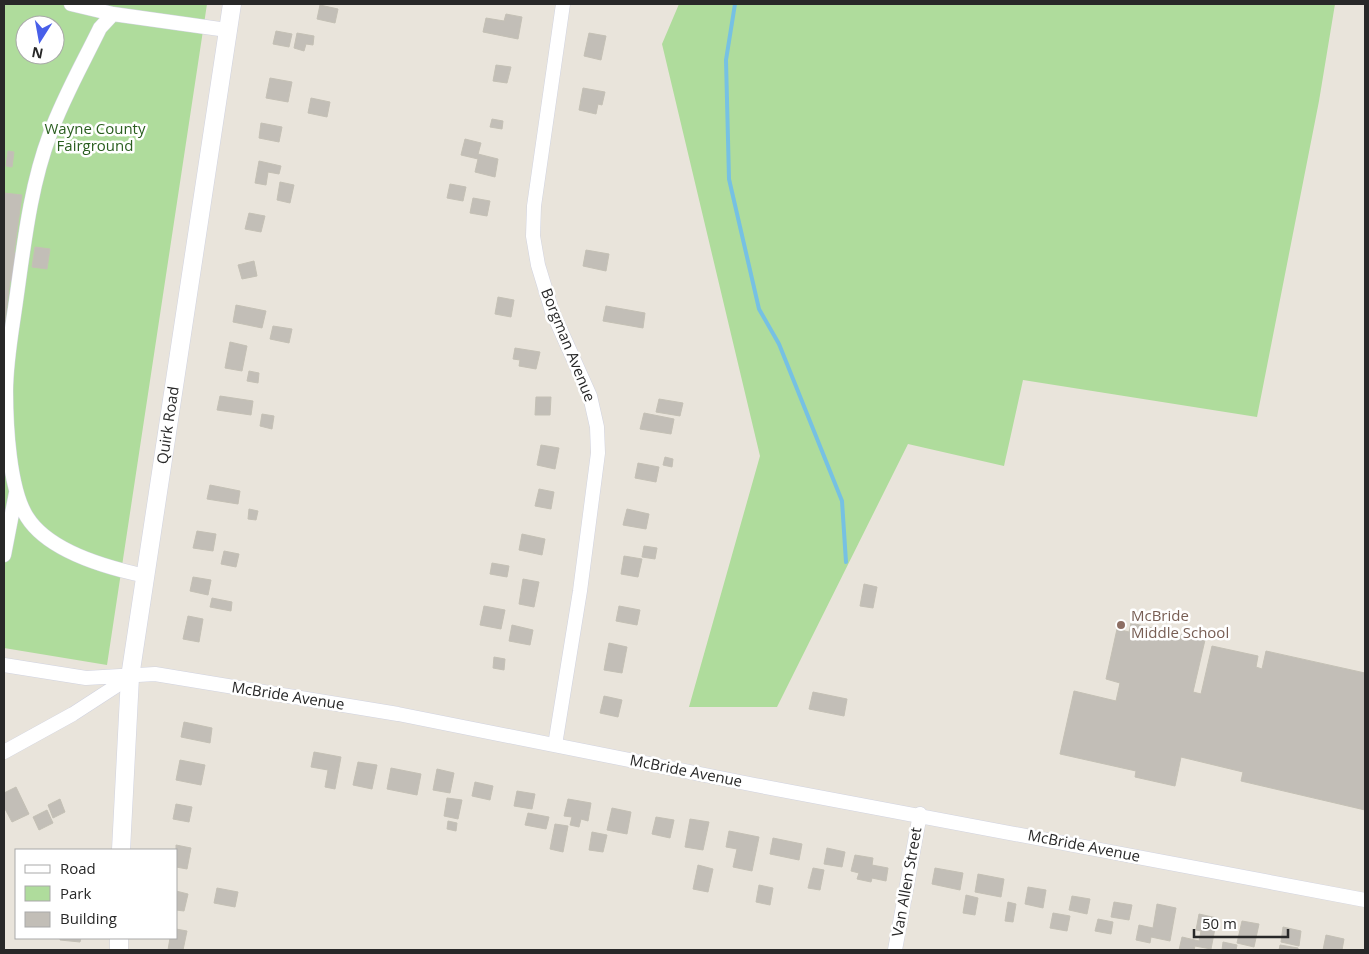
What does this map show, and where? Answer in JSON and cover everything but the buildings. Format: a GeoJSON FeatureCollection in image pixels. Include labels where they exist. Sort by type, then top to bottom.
{"type":"FeatureCollection","features":[{"type":"Feature","properties":{"kind":"street"},"geometry":{"type":"LineString","coordinates":[[71,4],[113,14],[227,30]]}},
{"type":"Feature","properties":{"kind":"street","name":"Quirk Road"},"geometry":{"type":"LineString","coordinates":[[121,849],[130,677],[232,4]]}},
{"type":"Feature","properties":{"kind":"street","name":"Borgman Avenue"},"geometry":{"type":"LineString","coordinates":[[555,745],[582,582],[598,453],[597,427],[590,396],[546,294],[533,236],[534,206],[563,4]]}},
{"type":"Feature","properties":{"kind":"street"},"geometry":{"type":"LineString","coordinates":[[113,14],[100,28],[47,142],[33,194],[24,241],[5,390],[8,469],[23,510],[34,526],[57,545],[122,571],[146,576]]}},
{"type":"Feature","properties":{"kind":"street"},"geometry":{"type":"LineString","coordinates":[[4,551],[7,518],[16,492]]}},
{"type":"Feature","properties":{"kind":"street","name":"McBride Avenue"},"geometry":{"type":"LineString","coordinates":[[4,665],[86,678],[130,677],[155,674],[398,714],[1365,900]]}},
{"type":"Feature","properties":{"kind":"street"},"geometry":{"type":"LineString","coordinates":[[4,752],[73,714],[130,677]]}},
{"type":"Feature","properties":{"kind":"street","name":"Van Allen Street"},"geometry":{"type":"LineString","coordinates":[[895,950],[920,814]]}},
{"type":"Feature","properties":{"kind":"green space","name":"Wayne County Fairground"},"geometry":{"type":"Polygon","coordinates":[[[4,4],[207,4],[107,665],[4,648],[4,4]]]}},
{"type":"Feature","properties":{"kind":"green space"},"geometry":{"type":"Polygon","coordinates":[[[679,4],[1335,4],[1319,101],[1257,417],[1023,380],[1004,466],[908,444],[777,707],[689,707],[760,456],[662,44],[679,4]]]}},
{"type":"Feature","properties":{"kind":"waterway"},"geometry":{"type":"LineString","coordinates":[[735,4],[726,60],[729,179],[759,309],[779,344],[842,501],[846,562]]}},
{"type":"Feature","properties":{"kind":"place","name":"McBride Middle School"},"geometry":{"type":"Point","coordinates":[1121,625]}}]}
